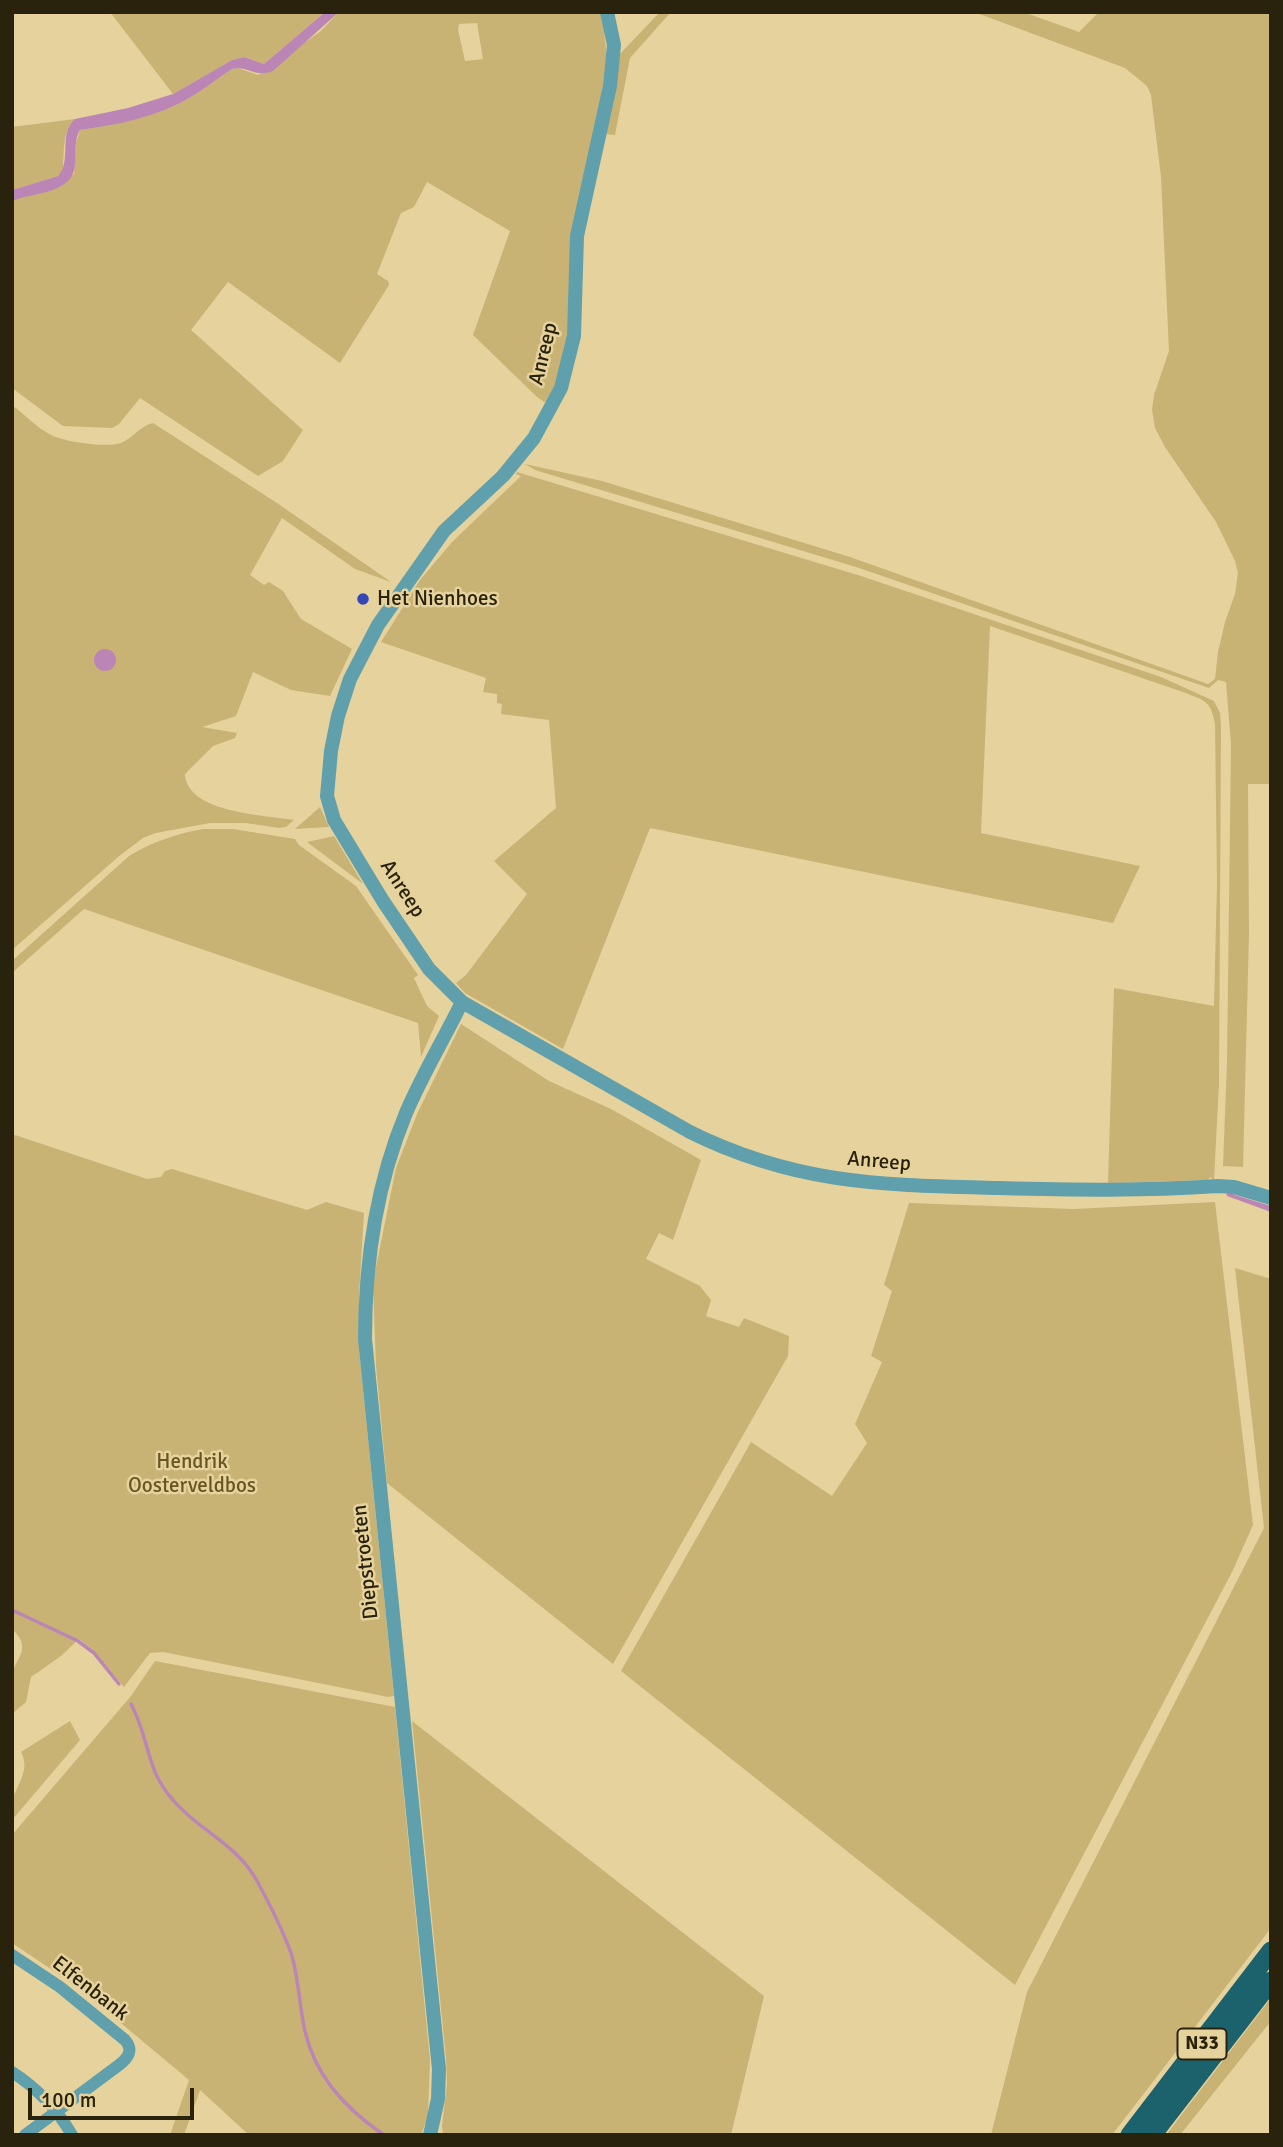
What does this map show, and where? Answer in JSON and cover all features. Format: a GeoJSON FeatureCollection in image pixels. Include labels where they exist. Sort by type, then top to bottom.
{"type":"FeatureCollection","features":[{"type":"Feature","properties":{"kind":"highway","name":"N33"},"geometry":{"type":"LineString","coordinates":[[1130,2135],[1271,1951]]}},
{"type":"Feature","properties":{"kind":"highway","name":"N33"},"geometry":{"type":"LineString","coordinates":[[1152,2135],[1271,1982]]}},
{"type":"Feature","properties":{"kind":"street","name":"Anreep"},"geometry":{"type":"LineString","coordinates":[[607,12],[614,45],[610,86],[577,236],[574,336],[561,388],[549,414],[528,446],[503,476],[444,531],[378,625],[351,679],[338,716],[331,751],[327,796],[334,820],[383,901],[429,969],[462,1002],[726,1150],[797,1172],[837,1180],[901,1185],[1100,1191],[1218,1186],[1234,1187],[1271,1198]]}},
{"type":"Feature","properties":{"kind":"street","name":"Diepstroeten"},"geometry":{"type":"LineString","coordinates":[[430,2135],[438,2099],[439,2069],[365,1339],[365,1292],[371,1232],[387,1166],[416,1092],[462,1002]]}},
{"type":"Feature","properties":{"kind":"street","name":"Elfenbank"},"geometry":{"type":"LineString","coordinates":[[12,1955],[60,1987],[129,2044],[130,2052],[126,2059],[25,2135]]}},
{"type":"Feature","properties":{"kind":"street"},"geometry":{"type":"LineString","coordinates":[[12,2072],[30,2085],[56,2111],[72,2135]]}},
{"type":"Feature","properties":{"kind":"green space"},"geometry":{"type":"Polygon","coordinates":[[[110,12],[325,12],[264,64],[244,57],[232,60],[173,94],[110,12]]]}},
{"type":"Feature","properties":{"kind":"green space"},"geometry":{"type":"Polygon","coordinates":[[[339,12],[602,12],[607,58],[567,339],[558,379],[547,401],[544,402],[536,396],[473,335],[510,231],[427,182],[414,207],[401,213],[377,274],[388,281],[389,285],[340,363],[228,282],[191,330],[303,430],[283,461],[258,476],[140,398],[119,424],[112,428],[63,426],[12,388],[12,201],[74,174],[76,143],[80,130],[165,110],[196,94],[232,69],[238,68],[258,75],[321,31],[339,12]],[[477,23],[459,24],[465,61],[483,59],[477,23]]]}},
{"type":"Feature","properties":{"kind":"green space"},"geometry":{"type":"Polygon","coordinates":[[[660,12],[671,12],[630,58],[615,135],[605,134],[618,56],[660,12]]]}},
{"type":"Feature","properties":{"kind":"green space"},"geometry":{"type":"Polygon","coordinates":[[[974,12],[1023,12],[1079,32],[1099,12],[1271,12],[1271,784],[1248,784],[1249,934],[1243,1167],[1223,1166],[1231,744],[1226,682],[1218,680],[1209,688],[856,567],[535,470],[525,464],[602,481],[850,557],[1208,684],[1215,679],[1218,652],[1235,594],[1238,573],[1216,522],[1155,428],[1152,410],[1154,395],[1169,351],[1161,177],[1151,95],[1147,86],[1125,68],[974,12]]]}},
{"type":"Feature","properties":{"kind":"green space"},"geometry":{"type":"Polygon","coordinates":[[[75,119],[66,136],[63,171],[58,176],[12,190],[12,127],[75,119]]]}},
{"type":"Feature","properties":{"kind":"green space"},"geometry":{"type":"Polygon","coordinates":[[[12,405],[51,435],[86,444],[121,443],[153,423],[277,503],[391,582],[355,569],[282,518],[250,575],[264,585],[269,582],[283,591],[301,619],[352,649],[330,696],[291,690],[253,672],[236,716],[202,727],[237,733],[235,738],[213,746],[185,774],[189,787],[212,804],[247,814],[294,820],[286,827],[279,828],[246,823],[210,823],[143,838],[12,950],[12,405]]]}},
{"type":"Feature","properties":{"kind":"green space"},"geometry":{"type":"Polygon","coordinates":[[[517,472],[861,576],[1161,677],[1214,701],[1220,713],[1221,726],[1219,1084],[1214,1180],[1210,1177],[1208,1180],[1108,1183],[1114,988],[1214,1006],[1217,882],[1215,725],[1209,706],[1183,692],[990,626],[981,833],[1140,866],[1113,923],[650,828],[563,1049],[465,993],[456,983],[466,975],[527,894],[494,861],[556,808],[549,720],[501,714],[502,704],[497,703],[497,694],[483,692],[486,678],[381,642],[420,580],[452,542],[521,476],[516,474],[517,472]]]}},
{"type":"Feature","properties":{"kind":"green space"},"geometry":{"type":"Polygon","coordinates":[[[320,807],[329,827],[295,829],[320,807]]]}},
{"type":"Feature","properties":{"kind":"green space"},"geometry":{"type":"Polygon","coordinates":[[[203,829],[233,829],[295,839],[299,845],[356,886],[418,975],[414,978],[427,1006],[439,1016],[421,1057],[418,1023],[84,909],[12,973],[12,961],[129,856],[164,839],[203,829]]]}},
{"type":"Feature","properties":{"kind":"green space"},"geometry":{"type":"Polygon","coordinates":[[[334,836],[363,884],[307,842],[334,836]]]}},
{"type":"Feature","properties":{"kind":"green space"},"geometry":{"type":"Polygon","coordinates":[[[461,1024],[549,1081],[611,1109],[701,1160],[673,1240],[659,1233],[646,1259],[700,1286],[711,1300],[706,1316],[739,1327],[744,1318],[789,1336],[788,1356],[613,1664],[387,1483],[376,1366],[373,1282],[396,1168],[417,1114],[461,1024]]]}},
{"type":"Feature","properties":{"kind":"green space","name":"Hendrik Oosterveldbos"},"geometry":{"type":"Polygon","coordinates":[[[12,1134],[147,1179],[161,1177],[165,1171],[172,1169],[307,1210],[326,1202],[364,1213],[359,1349],[394,1696],[388,1697],[163,1652],[150,1653],[124,1687],[92,1649],[79,1639],[61,1656],[31,1677],[26,1702],[12,1714],[12,1674],[22,1648],[12,1629],[12,1134]]]}},
{"type":"Feature","properties":{"kind":"green space"},"geometry":{"type":"Polygon","coordinates":[[[1215,1202],[1253,1525],[1233,1570],[1015,1985],[621,1671],[751,1442],[832,1496],[867,1443],[855,1424],[882,1362],[871,1356],[892,1291],[884,1285],[909,1203],[1074,1209],[1215,1202]]]}},
{"type":"Feature","properties":{"kind":"green space"},"geometry":{"type":"Polygon","coordinates":[[[1235,1268],[1271,1279],[1271,1928],[1112,2135],[991,2135],[1027,1992],[1264,1528],[1235,1268]]]}},
{"type":"Feature","properties":{"kind":"green space"},"geometry":{"type":"Polygon","coordinates":[[[155,1661],[395,1707],[430,2060],[428,2115],[421,2135],[249,2135],[200,2090],[184,2135],[170,2135],[189,2080],[79,1988],[12,1943],[12,1835],[131,1696],[155,1661]]]}},
{"type":"Feature","properties":{"kind":"green space"},"geometry":{"type":"Polygon","coordinates":[[[70,1721],[80,1740],[12,1820],[12,1802],[24,1772],[21,1752],[70,1721]]]}},
{"type":"Feature","properties":{"kind":"green space"},"geometry":{"type":"Polygon","coordinates":[[[412,1721],[764,1996],[731,2135],[443,2135],[446,2058],[412,1721]]]}},
{"type":"Feature","properties":{"kind":"green space"},"geometry":{"type":"Polygon","coordinates":[[[1271,1998],[1271,2021],[1180,2135],[1166,2135],[1271,1998]]]}},
{"type":"Feature","properties":{"kind":"shaded area"},"geometry":{"type":"Polygon","coordinates":[[[325,12],[339,12],[273,71],[260,73],[232,69],[196,94],[165,110],[122,123],[80,130],[73,174],[68,181],[60,187],[12,201],[12,190],[58,176],[64,163],[67,132],[75,119],[128,108],[173,94],[232,60],[244,57],[264,64],[325,12]]]}},
{"type":"Feature","properties":{"kind":"shaded area"},"geometry":{"type":"Polygon","coordinates":[[[105,649],[115,656],[116,660],[109,670],[105,671],[95,664],[94,660],[101,650],[105,649]]]}},
{"type":"Feature","properties":{"kind":"shaded area"},"geometry":{"type":"Polygon","coordinates":[[[1230,1190],[1235,1195],[1271,1206],[1271,1212],[1227,1196],[1226,1191],[1230,1190]]]}},
{"type":"Feature","properties":{"kind":"waterway"},"geometry":{"type":"LineString","coordinates":[[12,1610],[78,1641],[94,1653],[119,1684]]}},
{"type":"Feature","properties":{"kind":"waterway"},"geometry":{"type":"LineString","coordinates":[[131,1704],[142,1729],[152,1765],[164,1788],[183,1811],[239,1857],[266,1898],[291,1953],[305,2031],[316,2063],[345,2103],[384,2135]]}},
{"type":"Feature","properties":{"kind":"place","name":"Het Nienhoes"},"geometry":{"type":"Point","coordinates":[363,599]}}]}
